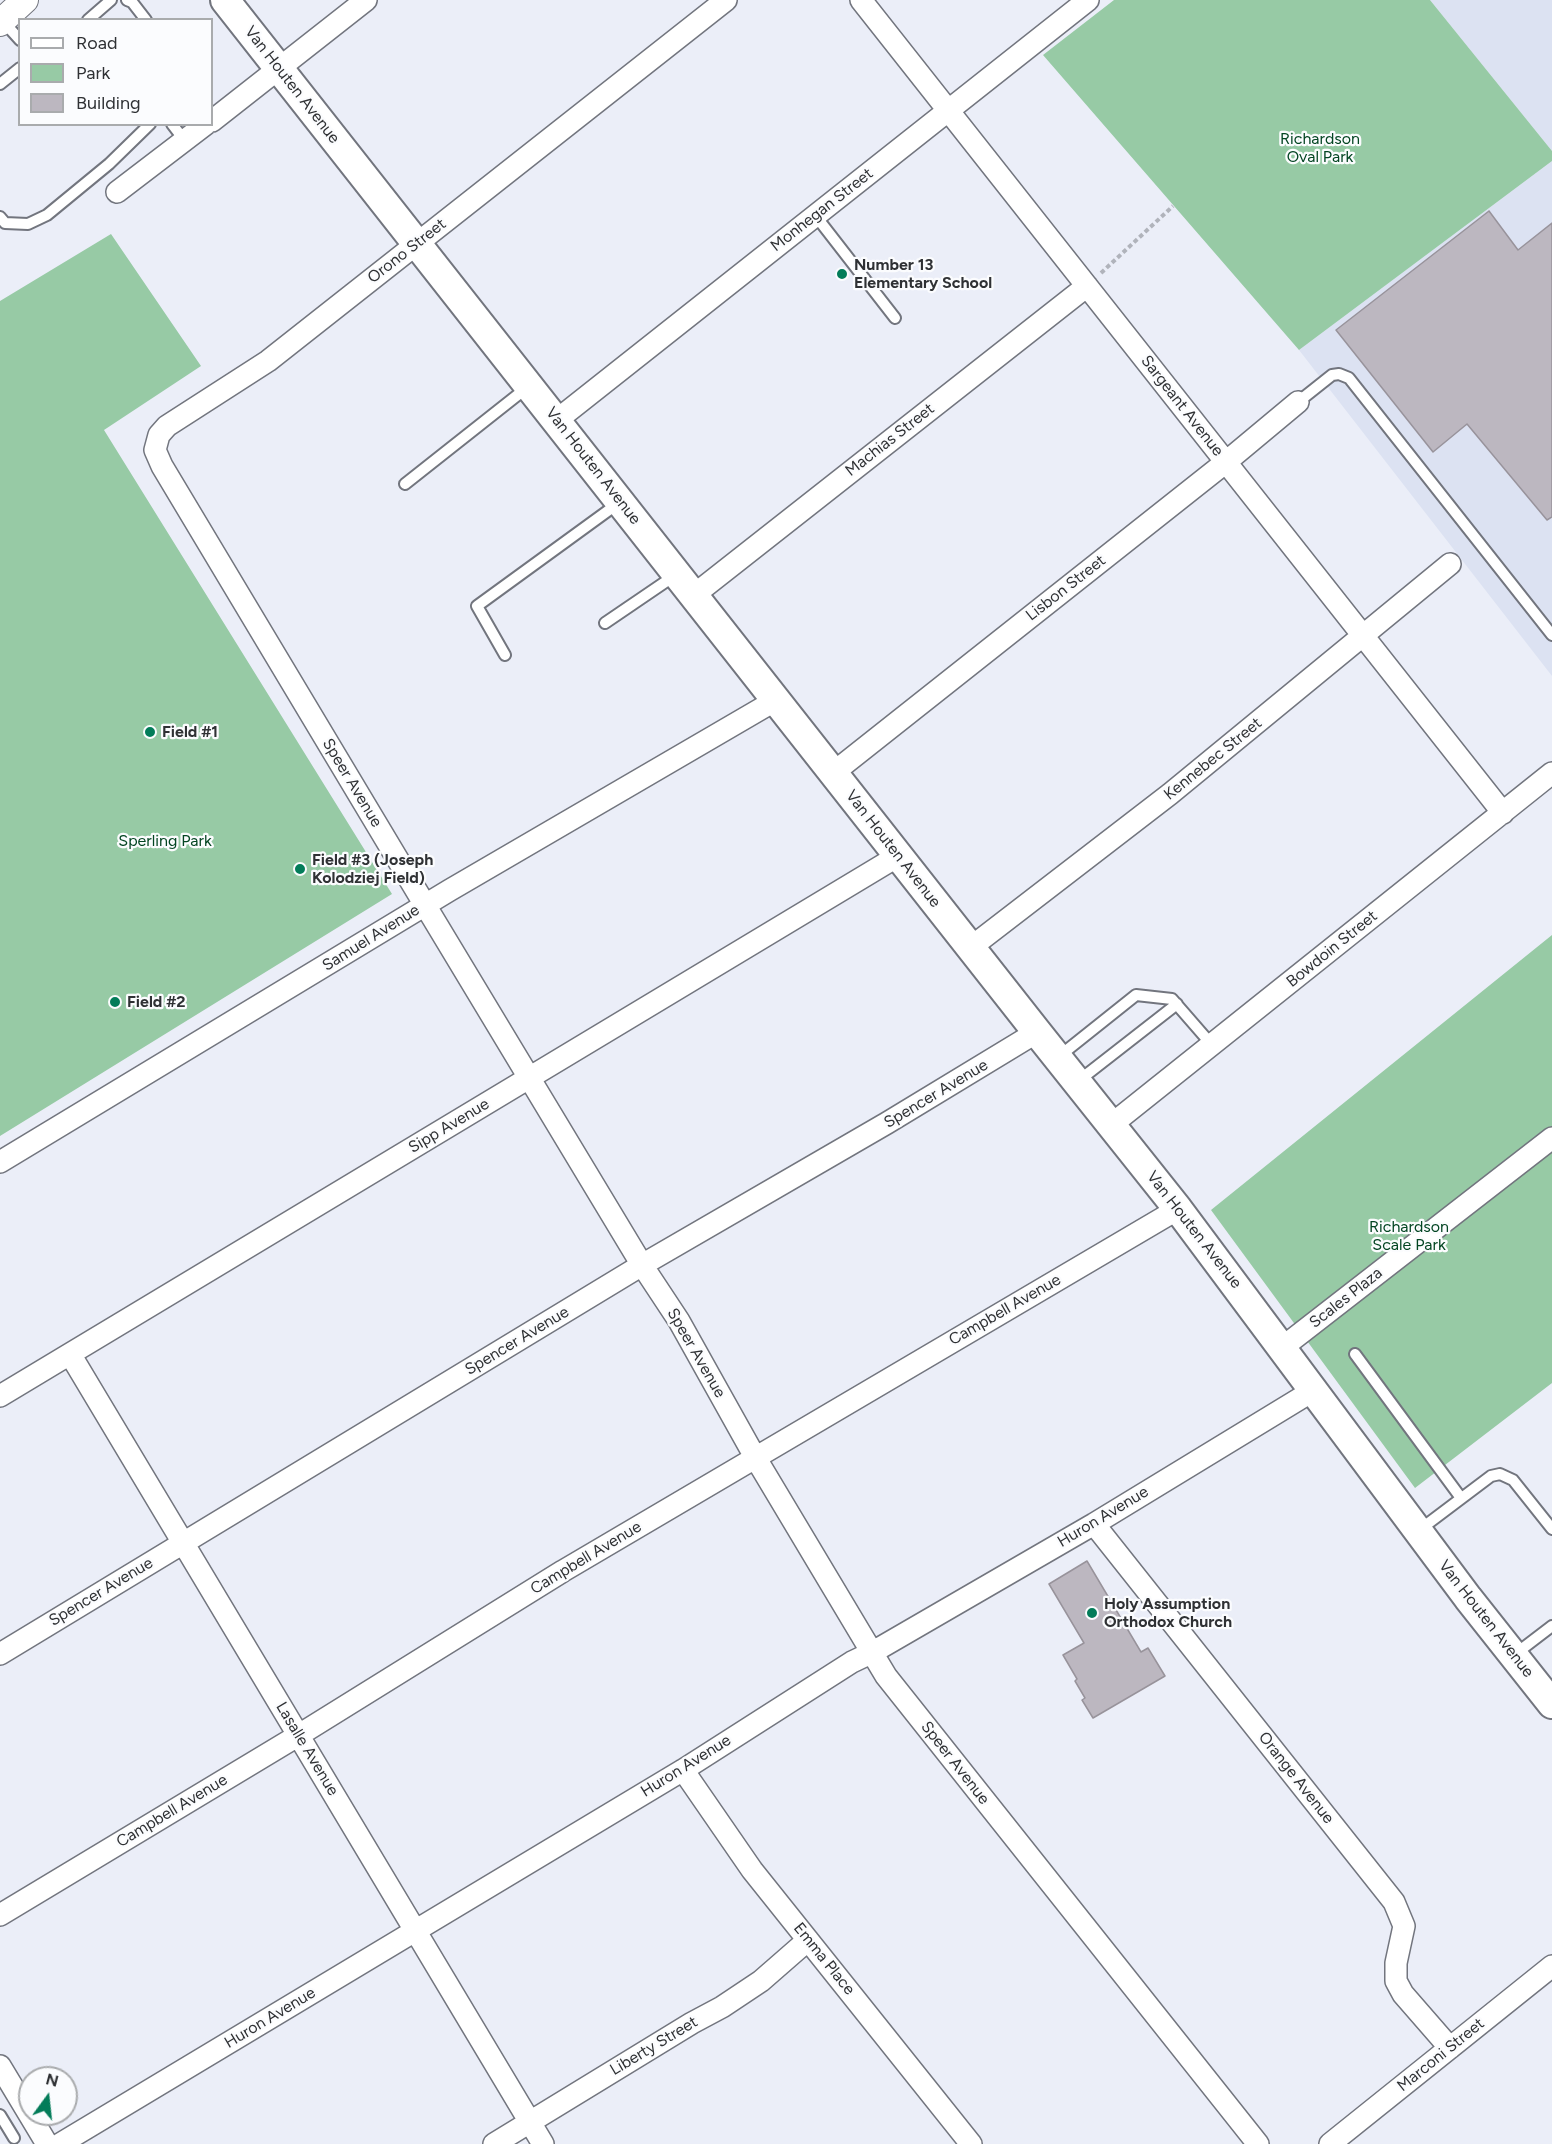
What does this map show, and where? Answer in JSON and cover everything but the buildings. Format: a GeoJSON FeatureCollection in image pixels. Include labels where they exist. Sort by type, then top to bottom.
{"type":"FeatureCollection","features":[{"type":"Feature","properties":{"kind":"main road","name":"Van Houten Avenue"},"geometry":{"type":"LineString","coordinates":[[225,0],[1178,1209],[1283,1347],[1417,1531],[1552,1704]]}},
{"type":"Feature","properties":{"kind":"street"},"geometry":{"type":"LineString","coordinates":[[1,22],[25,0]]}},
{"type":"Feature","properties":{"kind":"street"},"geometry":{"type":"LineString","coordinates":[[213,120],[366,0]]}},
{"type":"Feature","properties":{"kind":"street","name":"Orono Street"},"geometry":{"type":"LineString","coordinates":[[195,520],[162,466],[155,450],[159,435],[167,426],[268,361],[726,0]]}},
{"type":"Feature","properties":{"kind":"street","name":"Sargeant Avenue"},"geometry":{"type":"LineString","coordinates":[[861,0],[1503,813]]}},
{"type":"Feature","properties":{"kind":"street","name":"Monhegan Street"},"geometry":{"type":"LineString","coordinates":[[557,420],[1089,0]]}},
{"type":"Feature","properties":{"kind":"street"},"geometry":{"type":"LineString","coordinates":[[117,192],[178,133],[200,126]]}},
{"type":"Feature","properties":{"kind":"street","name":"Machias Street"},"geometry":{"type":"LineString","coordinates":[[685,584],[1087,286]]}},
{"type":"Feature","properties":{"kind":"street","name":"Lisbon Street"},"geometry":{"type":"LineString","coordinates":[[833,772],[1226,462],[1298,402]]}},
{"type":"Feature","properties":{"kind":"street","name":"Speer Avenue"},"geometry":{"type":"LineString","coordinates":[[195,520],[642,1265],[679,1321],[755,1457],[886,1676],[1258,2144]]}},
{"type":"Feature","properties":{"kind":"street","name":"Kennebec Street"},"geometry":{"type":"LineString","coordinates":[[970,948],[1170,794],[1450,564]]}},
{"type":"Feature","properties":{"kind":"street","name":"Samuel Avenue"},"geometry":{"type":"LineString","coordinates":[[0,1162],[425,905],[776,700]]}},
{"type":"Feature","properties":{"kind":"street","name":"Bowdoin Street"},"geometry":{"type":"LineString","coordinates":[[1111,1125],[1552,773]]}},
{"type":"Feature","properties":{"kind":"street","name":"Sipp Avenue"},"geometry":{"type":"LineString","coordinates":[[0,1396],[898,856]]}},
{"type":"Feature","properties":{"kind":"street","name":"Spencer Avenue"},"geometry":{"type":"LineString","coordinates":[[0,1654],[642,1265],[887,1124],[1037,1032]]}},
{"type":"Feature","properties":{"kind":"street","name":"Scales Plaza"},"geometry":{"type":"LineString","coordinates":[[1283,1347],[1552,1138]]}},
{"type":"Feature","properties":{"kind":"street","name":"Campbell Avenue"},"geometry":{"type":"LineString","coordinates":[[0,1915],[298,1736],[563,1571],[1178,1209]]}},
{"type":"Feature","properties":{"kind":"street","name":"Lasalle Avenue"},"geometry":{"type":"LineString","coordinates":[[70,1354],[543,2144]]}},
{"type":"Feature","properties":{"kind":"street","name":"Huron Avenue"},"geometry":{"type":"LineString","coordinates":[[60,2144],[683,1770],[852,1662],[1094,1524],[1314,1390]]}},
{"type":"Feature","properties":{"kind":"street","name":"Orange Avenue"},"geometry":{"type":"LineString","coordinates":[[1094,1524],[1394,1902],[1404,1926],[1396,1963],[1396,1981],[1403,1994],[1450,2048]]}},
{"type":"Feature","properties":{"kind":"street","name":"Emma Place"},"geometry":{"type":"LineString","coordinates":[[683,1770],[752,1870],[971,2144]]}},
{"type":"Feature","properties":{"kind":"street","name":"Liberty Street"},"geometry":{"type":"LineString","coordinates":[[494,2144],[722,2007],[761,1981],[808,1940]]}},
{"type":"Feature","properties":{"kind":"street","name":"Marconi Street"},"geometry":{"type":"LineString","coordinates":[[1330,2144],[1552,1966]]}},
{"type":"Feature","properties":{"kind":"street"},"geometry":{"type":"LineString","coordinates":[[0,2066],[47,2144]]}},
{"type":"Feature","properties":{"kind":"lane"},"geometry":{"type":"LineString","coordinates":[[90,18],[111,0]]}},
{"type":"Feature","properties":{"kind":"lane"},"geometry":{"type":"LineString","coordinates":[[127,0],[132,2],[144,18]]}},
{"type":"Feature","properties":{"kind":"lane"},"geometry":{"type":"LineString","coordinates":[[1,22],[18,38]]}},
{"type":"Feature","properties":{"kind":"lane"},"geometry":{"type":"LineString","coordinates":[[0,84],[18,70]]}},
{"type":"Feature","properties":{"kind":"lane"},"geometry":{"type":"LineString","coordinates":[[0,217],[5,223],[28,224],[47,215],[109,164],[148,126]]}},
{"type":"Feature","properties":{"kind":"lane"},"geometry":{"type":"LineString","coordinates":[[815,215],[895,318]]}},
{"type":"Feature","properties":{"kind":"lane"},"geometry":{"type":"LineString","coordinates":[[1298,402],[1332,375],[1339,374],[1349,378],[1552,635]]}},
{"type":"Feature","properties":{"kind":"lane"},"geometry":{"type":"LineString","coordinates":[[405,484],[530,386]]}},
{"type":"Feature","properties":{"kind":"lane"},"geometry":{"type":"LineString","coordinates":[[505,655],[477,606],[621,502]]}},
{"type":"Feature","properties":{"kind":"lane"},"geometry":{"type":"LineString","coordinates":[[605,623],[685,584]]}},
{"type":"Feature","properties":{"kind":"lane"},"geometry":{"type":"LineString","coordinates":[[1057,1058],[1136,995],[1172,999],[1212,1045]]}},
{"type":"Feature","properties":{"kind":"lane"},"geometry":{"type":"LineString","coordinates":[[1077,1082],[1177,1004]]}},
{"type":"Feature","properties":{"kind":"lane"},"geometry":{"type":"LineString","coordinates":[[1355,1354],[1461,1498]]}},
{"type":"Feature","properties":{"kind":"lane"},"geometry":{"type":"LineString","coordinates":[[1417,1531],[1491,1476],[1500,1474],[1513,1480],[1552,1529]]}},
{"type":"Feature","properties":{"kind":"lane"},"geometry":{"type":"LineString","coordinates":[[1513,1655],[1552,1626]]}},
{"type":"Feature","properties":{"kind":"lane"},"geometry":{"type":"LineString","coordinates":[[0,2115],[14,2138]]}},
{"type":"Feature","properties":{"kind":"path"},"geometry":{"type":"LineString","coordinates":[[1087,286],[1173,206]]}},
{"type":"Feature","properties":{"kind":"shaded area"},"geometry":{"type":"Polygon","coordinates":[[[1430,0],[1552,0],[1552,151],[1430,0]]]}},
{"type":"Feature","properties":{"kind":"shaded area"},"geometry":{"type":"Polygon","coordinates":[[[1552,161],[1552,676],[1299,350],[1552,161]]]}},
{"type":"Feature","properties":{"kind":"green space","name":"Richardson Oval Park"},"geometry":{"type":"Polygon","coordinates":[[[1114,0],[1430,0],[1552,151],[1552,161],[1299,350],[1043,55],[1114,0]]]}},
{"type":"Feature","properties":{"kind":"green space","name":"Sperling Park"},"geometry":{"type":"Polygon","coordinates":[[[111,234],[201,366],[104,430],[392,894],[0,1136],[0,301],[111,234]]]}},
{"type":"Feature","properties":{"kind":"green space","name":"Richardson Scale Park"},"geometry":{"type":"Polygon","coordinates":[[[1552,935],[1552,1383],[1415,1488],[1211,1210],[1552,935]]]}},
{"type":"Feature","properties":{"kind":"place","name":"Number 13 Elementary School"},"geometry":{"type":"Point","coordinates":[842,274]}},
{"type":"Feature","properties":{"kind":"place","name":"Field #1"},"geometry":{"type":"Point","coordinates":[150,732]}},
{"type":"Feature","properties":{"kind":"place","name":"Field #3 (Joseph Kolodziej Field)"},"geometry":{"type":"Point","coordinates":[300,869]}},
{"type":"Feature","properties":{"kind":"place","name":"Field #2"},"geometry":{"type":"Point","coordinates":[115,1002]}},
{"type":"Feature","properties":{"kind":"place","name":"Holy Assumption Orthodox Church"},"geometry":{"type":"Point","coordinates":[1092,1613]}}]}
